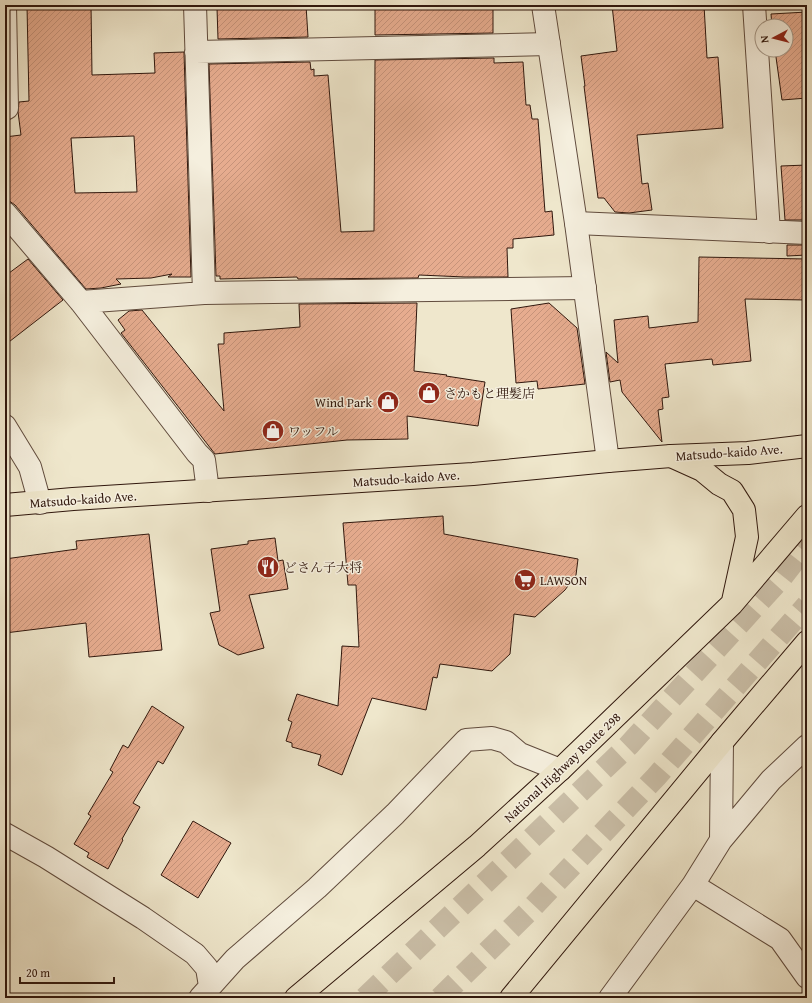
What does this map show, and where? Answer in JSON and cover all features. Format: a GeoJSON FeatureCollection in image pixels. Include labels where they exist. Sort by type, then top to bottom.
{"type":"FeatureCollection","features":[{"type":"Feature","properties":{"kind":"main road","name":"Matsudo-kaido Ave."},"geometry":{"type":"LineString","coordinates":[[5,505],[208,490],[473,474],[608,461],[748,452],[807,446]]}},
{"type":"Feature","properties":{"kind":"main road"},"geometry":{"type":"LineString","coordinates":[[672,456],[702,470],[719,484],[732,491],[744,510],[747,537],[732,604]]}},
{"type":"Feature","properties":{"kind":"main road","name":"National Highway Route 298"},"geometry":{"type":"LineString","coordinates":[[296,998],[477,846],[560,770],[732,604],[807,516]]}},
{"type":"Feature","properties":{"kind":"main road"},"geometry":{"type":"LineString","coordinates":[[510,998],[722,742],[807,642]]}},
{"type":"Feature","properties":{"kind":"street"},"geometry":{"type":"LineString","coordinates":[[5,5],[7,108],[5,109]]}},
{"type":"Feature","properties":{"kind":"street"},"geometry":{"type":"LineString","coordinates":[[195,5],[204,293]]}},
{"type":"Feature","properties":{"kind":"street"},"geometry":{"type":"LineString","coordinates":[[543,5],[576,223],[608,461]]}},
{"type":"Feature","properties":{"kind":"street"},"geometry":{"type":"LineString","coordinates":[[754,5],[769,232]]}},
{"type":"Feature","properties":{"kind":"street"},"geometry":{"type":"LineString","coordinates":[[196,52],[549,44]]}},
{"type":"Feature","properties":{"kind":"street"},"geometry":{"type":"LineString","coordinates":[[5,213],[81,302],[197,453],[204,460],[208,490]]}},
{"type":"Feature","properties":{"kind":"street"},"geometry":{"type":"LineString","coordinates":[[576,223],[807,233]]}},
{"type":"Feature","properties":{"kind":"street"},"geometry":{"type":"LineString","coordinates":[[81,302],[204,293],[585,288]]}},
{"type":"Feature","properties":{"kind":"street"},"geometry":{"type":"LineString","coordinates":[[5,426],[30,467],[40,503]]}},
{"type":"Feature","properties":{"kind":"street"},"geometry":{"type":"LineString","coordinates":[[205,992],[235,959],[317,888],[395,814],[466,740],[492,738],[506,742],[520,754],[560,770]]}},
{"type":"Feature","properties":{"kind":"street"},"geometry":{"type":"LineString","coordinates":[[721,840],[722,742]]}},
{"type":"Feature","properties":{"kind":"street"},"geometry":{"type":"LineString","coordinates":[[610,998],[693,885],[721,840],[771,780],[807,746]]}},
{"type":"Feature","properties":{"kind":"street"},"geometry":{"type":"LineString","coordinates":[[5,834],[52,861],[142,918],[195,954],[207,968],[205,992]]}},
{"type":"Feature","properties":{"kind":"street"},"geometry":{"type":"LineString","coordinates":[[693,885],[780,939],[807,977]]}},
{"type":"Feature","properties":{"kind":"building"},"geometry":{"type":"Polygon","coordinates":[[[91,5],[92,75],[155,73],[154,53],[184,52],[191,277],[168,277],[172,274],[151,278],[116,279],[121,284],[86,289],[15,205],[5,198],[5,137],[21,135],[18,112],[19,102],[29,101],[27,6],[91,5]],[[134,136],[71,138],[75,193],[137,192],[134,136]]]}},
{"type":"Feature","properties":{"kind":"building"},"geometry":{"type":"Polygon","coordinates":[[[267,5],[306,5],[308,37],[218,39],[217,8],[267,7],[267,5]]]}},
{"type":"Feature","properties":{"kind":"building"},"geometry":{"type":"Polygon","coordinates":[[[375,5],[493,5],[493,33],[375,35],[375,5]]]}},
{"type":"Feature","properties":{"kind":"building"},"geometry":{"type":"Polygon","coordinates":[[[612,5],[704,5],[707,58],[718,57],[723,128],[637,135],[642,184],[648,183],[652,210],[629,213],[615,212],[604,198],[598,198],[581,56],[617,51],[612,5]]]}},
{"type":"Feature","properties":{"kind":"building"},"geometry":{"type":"Polygon","coordinates":[[[807,12],[807,98],[782,100],[776,58],[794,58],[794,18],[771,18],[771,14],[807,12]]]}},
{"type":"Feature","properties":{"kind":"building"},"geometry":{"type":"Polygon","coordinates":[[[494,58],[494,63],[523,62],[526,105],[530,105],[532,119],[538,119],[545,212],[552,211],[554,235],[513,239],[513,248],[507,248],[508,277],[419,275],[418,278],[298,279],[297,277],[220,279],[220,276],[216,276],[209,64],[310,62],[311,70],[314,69],[314,76],[328,75],[341,232],[374,231],[375,60],[494,58]]]}},
{"type":"Feature","properties":{"kind":"building"},"geometry":{"type":"Polygon","coordinates":[[[807,165],[807,220],[785,220],[781,166],[807,165]]]}},
{"type":"Feature","properties":{"kind":"building"},"geometry":{"type":"Polygon","coordinates":[[[787,245],[807,245],[807,255],[787,256],[787,245]]]}},
{"type":"Feature","properties":{"kind":"building"},"geometry":{"type":"Polygon","coordinates":[[[699,257],[807,259],[807,300],[745,299],[751,361],[713,365],[712,359],[665,364],[669,397],[662,398],[663,409],[658,410],[662,442],[622,392],[620,380],[610,382],[606,352],[618,363],[614,320],[648,316],[649,328],[698,322],[699,257]]]}},
{"type":"Feature","properties":{"kind":"building"},"geometry":{"type":"Polygon","coordinates":[[[28,259],[63,300],[5,345],[5,276],[28,259]]]}},
{"type":"Feature","properties":{"kind":"building"},"geometry":{"type":"Polygon","coordinates":[[[417,303],[414,371],[485,382],[478,426],[407,416],[408,439],[347,440],[215,454],[121,333],[125,330],[118,320],[129,311],[142,310],[224,411],[218,344],[224,344],[224,333],[300,327],[299,304],[417,303]]]}},
{"type":"Feature","properties":{"kind":"building"},"geometry":{"type":"Polygon","coordinates":[[[549,303],[577,328],[585,384],[538,389],[537,381],[516,383],[511,309],[549,303]]]}},
{"type":"Feature","properties":{"kind":"building"},"geometry":{"type":"Polygon","coordinates":[[[443,516],[444,534],[578,559],[576,575],[565,590],[535,617],[514,614],[510,654],[492,671],[440,664],[437,678],[433,677],[426,710],[372,698],[342,775],[318,765],[321,755],[292,747],[292,743],[286,741],[292,722],[288,720],[297,694],[338,706],[342,646],[359,647],[356,585],[348,585],[343,523],[443,516]]]}},
{"type":"Feature","properties":{"kind":"building"},"geometry":{"type":"Polygon","coordinates":[[[149,534],[162,650],[89,657],[86,623],[5,633],[5,559],[77,549],[76,541],[149,534]]]}},
{"type":"Feature","properties":{"kind":"building"},"geometry":{"type":"Polygon","coordinates":[[[275,538],[278,561],[283,560],[288,589],[249,595],[264,648],[238,655],[219,645],[210,613],[220,611],[211,549],[248,544],[248,541],[275,538]]]}},
{"type":"Feature","properties":{"kind":"building"},"geometry":{"type":"Polygon","coordinates":[[[152,706],[184,727],[163,764],[158,761],[133,803],[140,807],[122,839],[123,840],[108,869],[87,857],[89,853],[74,844],[91,816],[88,814],[113,772],[110,770],[123,745],[128,748],[152,706]]]}},
{"type":"Feature","properties":{"kind":"building"},"geometry":{"type":"Polygon","coordinates":[[[193,821],[231,843],[198,898],[161,875],[193,821]]]}},
{"type":"Feature","properties":{"kind":"tunnel"},"geometry":{"type":"LineString","coordinates":[[365,998],[629,745],[782,577],[807,545]]}},
{"type":"Feature","properties":{"kind":"tunnel"},"geometry":{"type":"LineString","coordinates":[[440,998],[527,913],[656,777],[807,605]]}},
{"type":"Feature","properties":{"kind":"place","name":"さかもと理髪店"},"geometry":{"type":"Point","coordinates":[429,393]}},
{"type":"Feature","properties":{"kind":"place","name":"Wind Park"},"geometry":{"type":"Point","coordinates":[388,402]}},
{"type":"Feature","properties":{"kind":"place","name":"ワッフル"},"geometry":{"type":"Point","coordinates":[273,431]}},
{"type":"Feature","properties":{"kind":"place","name":"どさん子大将"},"geometry":{"type":"Point","coordinates":[268,567]}},
{"type":"Feature","properties":{"kind":"place","name":"LAWSON"},"geometry":{"type":"Point","coordinates":[525,580]}}]}
